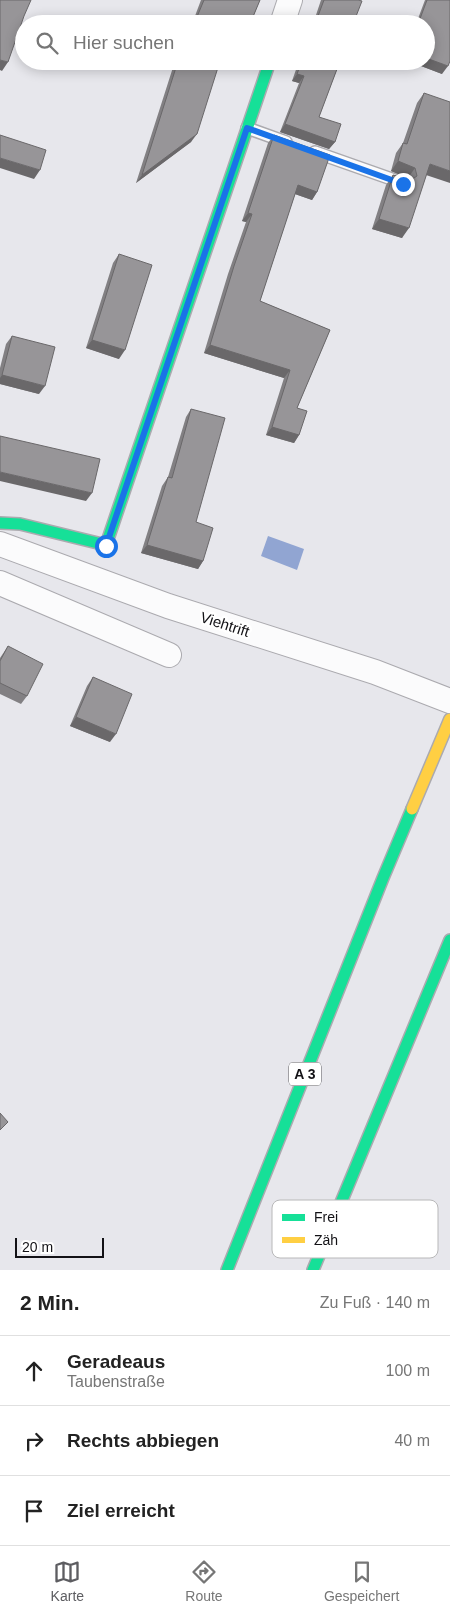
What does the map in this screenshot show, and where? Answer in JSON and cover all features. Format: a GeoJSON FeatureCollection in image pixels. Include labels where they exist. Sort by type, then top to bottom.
{"type":"FeatureCollection","features":[{"type":"Feature","properties":{"kind":"main road"},"geometry":{"type":"LineString","coordinates":[[0,524],[20,524],[106,546],[267,70]]}},
{"type":"Feature","properties":{"kind":"main road","name":"A 3"},"geometry":{"type":"LineString","coordinates":[[227,1270],[383,878],[450,719]]}},
{"type":"Feature","properties":{"kind":"main road"},"geometry":{"type":"LineString","coordinates":[[342,1200],[450,940]]}},
{"type":"Feature","properties":{"kind":"main road"},"geometry":{"type":"LineString","coordinates":[[313,1270],[318,1258]]}},
{"type":"Feature","properties":{"kind":"street"},"geometry":{"type":"LineString","coordinates":[[285,15],[290,0]]}},
{"type":"Feature","properties":{"kind":"street","name":"Viehtrift"},"geometry":{"type":"LineString","coordinates":[[0,544],[168,606],[375,672],[450,701]]}},
{"type":"Feature","properties":{"kind":"street"},"geometry":{"type":"LineString","coordinates":[[0,583],[169,655]]}},
{"type":"Feature","properties":{"kind":"lane"},"geometry":{"type":"LineString","coordinates":[[247,128],[403,184]]}},
{"type":"Feature","properties":{"kind":"water"},"geometry":{"type":"Polygon","coordinates":[[[268,536],[304,549],[297,570],[261,556],[268,536]]]}},
{"type":"Feature","properties":{"kind":"building"},"geometry":{"type":"Polygon","coordinates":[[[0,0],[31,0],[24,15],[15,15],[15,42],[8,62],[0,60],[0,0]]]}},
{"type":"Feature","properties":{"kind":"building"},"geometry":{"type":"Polygon","coordinates":[[[204,0],[260,0],[254,15],[198,15],[204,0]]]}},
{"type":"Feature","properties":{"kind":"building"},"geometry":{"type":"Polygon","coordinates":[[[324,0],[362,1],[357,15],[318,15],[324,0]]]}},
{"type":"Feature","properties":{"kind":"building"},"geometry":{"type":"Polygon","coordinates":[[[427,0],[450,0],[450,61],[448,66],[435,61],[435,15],[421,15],[427,0]]]}},
{"type":"Feature","properties":{"kind":"building"},"geometry":{"type":"Polygon","coordinates":[[[175,70],[217,70],[197,134],[142,175],[175,70]]]}},
{"type":"Feature","properties":{"kind":"building"},"geometry":{"type":"Polygon","coordinates":[[[299,70],[337,70],[319,117],[341,124],[335,142],[285,124],[304,76],[297,74],[299,70]]]}},
{"type":"Feature","properties":{"kind":"building"},"geometry":{"type":"Polygon","coordinates":[[[424,93],[450,102],[450,171],[430,164],[409,228],[379,219],[393,175],[411,180],[417,176],[415,168],[398,161],[403,143],[407,144],[424,93]]]}},
{"type":"Feature","properties":{"kind":"building"},"geometry":{"type":"Polygon","coordinates":[[[0,135],[46,150],[40,170],[0,158],[0,135]]]}},
{"type":"Feature","properties":{"kind":"building"},"geometry":{"type":"Polygon","coordinates":[[[274,135],[330,155],[317,192],[298,185],[260,301],[330,330],[297,408],[307,411],[299,435],[272,427],[290,370],[210,345],[252,214],[248,213],[274,135]]]}},
{"type":"Feature","properties":{"kind":"building"},"geometry":{"type":"Polygon","coordinates":[[[119,254],[152,265],[125,350],[92,340],[119,254]]]}},
{"type":"Feature","properties":{"kind":"building"},"geometry":{"type":"Polygon","coordinates":[[[12,336],[55,347],[45,386],[2,375],[12,336]]]}},
{"type":"Feature","properties":{"kind":"building"},"geometry":{"type":"Polygon","coordinates":[[[191,409],[225,418],[196,522],[213,528],[203,561],[147,545],[168,477],[172,478],[191,409]]]}},
{"type":"Feature","properties":{"kind":"building"},"geometry":{"type":"Polygon","coordinates":[[[0,436],[100,459],[92,493],[0,472],[0,436]]]}},
{"type":"Feature","properties":{"kind":"building"},"geometry":{"type":"Polygon","coordinates":[[[8,646],[43,664],[27,696],[0,683],[0,661],[8,646]]]}},
{"type":"Feature","properties":{"kind":"building"},"geometry":{"type":"Polygon","coordinates":[[[93,677],[132,694],[116,734],[76,717],[93,677]]]}},
{"type":"Feature","properties":{"kind":"building"},"geometry":{"type":"Polygon","coordinates":[[[0,1113],[8,1122],[0,1130],[0,1113]]]}},
{"type":"Feature","properties":{"kind":"traffic: fast"},"geometry":{"type":"LineString","coordinates":[[0,523],[20,524],[106,545],[267,70]]}},
{"type":"Feature","properties":{"kind":"traffic: fast"},"geometry":{"type":"LineString","coordinates":[[227,1270],[412,809]]}},
{"type":"Feature","properties":{"kind":"traffic: fast"},"geometry":{"type":"LineString","coordinates":[[342,1200],[450,940]]}},
{"type":"Feature","properties":{"kind":"traffic: fast"},"geometry":{"type":"LineString","coordinates":[[313,1270],[318,1258]]}},
{"type":"Feature","properties":{"kind":"traffic: slow"},"geometry":{"type":"LineString","coordinates":[[412,809],[450,719]]}},
{"type":"Feature","properties":{"kind":"route"},"geometry":{"type":"LineString","coordinates":[[106,546],[247,128],[403,184]]}}]}
